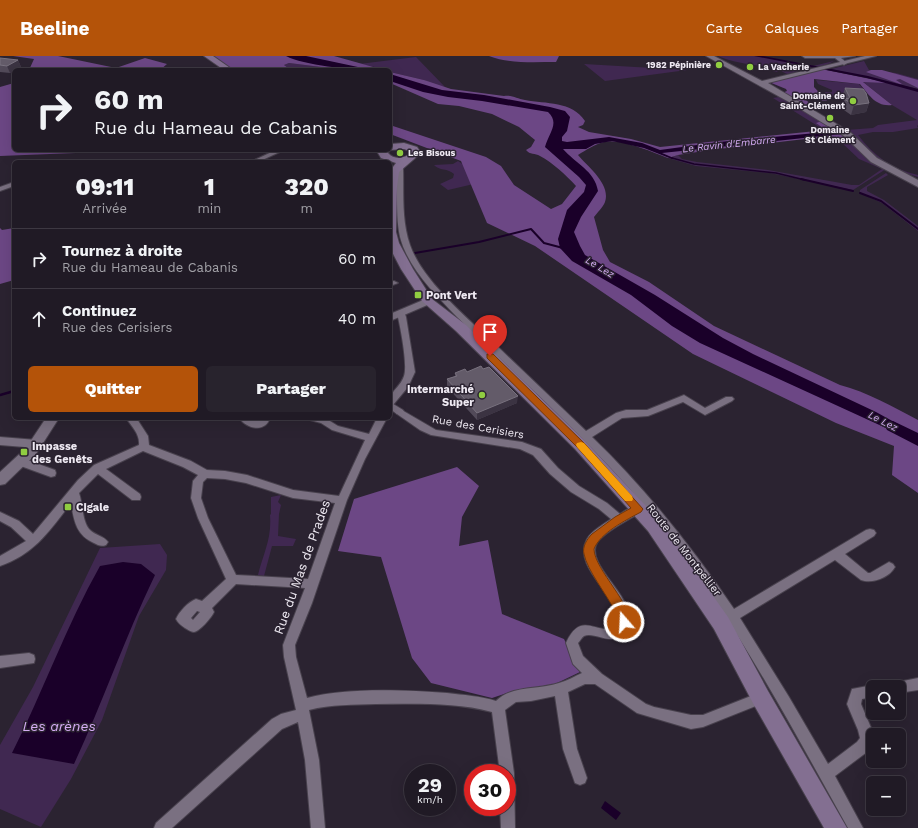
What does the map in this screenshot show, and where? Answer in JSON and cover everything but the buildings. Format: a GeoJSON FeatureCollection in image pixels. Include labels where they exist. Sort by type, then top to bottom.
{"type":"FeatureCollection","features":[{"type":"Feature","properties":{"kind":"main road"},"geometry":{"type":"LineString","coordinates":[[208,56],[226,68]]}},
{"type":"Feature","properties":{"kind":"main road"},"geometry":{"type":"LineString","coordinates":[[385,153],[395,160],[404,162],[416,153],[414,149],[392,139]]}},
{"type":"Feature","properties":{"kind":"main road"},"geometry":{"type":"LineString","coordinates":[[392,150],[399,146],[408,146]]}},
{"type":"Feature","properties":{"kind":"main road","name":"Route de Montpellier"},"geometry":{"type":"LineString","coordinates":[[392,178],[393,174],[404,162]]}},
{"type":"Feature","properties":{"kind":"main road","name":"Route de Montpellier"},"geometry":{"type":"LineString","coordinates":[[392,235],[396,249],[428,301],[461,328],[580,445],[654,526],[705,597],[721,623],[761,698],[836,828]]}},
{"type":"Feature","properties":{"kind":"street"},"geometry":{"type":"LineString","coordinates":[[710,56],[758,81],[842,131],[874,160],[918,184]]}},
{"type":"Feature","properties":{"kind":"street"},"geometry":{"type":"LineString","coordinates":[[805,56],[852,56]]}},
{"type":"Feature","properties":{"kind":"street"},"geometry":{"type":"LineString","coordinates":[[758,81],[873,56]]}},
{"type":"Feature","properties":{"kind":"street"},"geometry":{"type":"LineString","coordinates":[[836,57],[844,62]]}},
{"type":"Feature","properties":{"kind":"street"},"geometry":{"type":"LineString","coordinates":[[258,160],[276,152]]}},
{"type":"Feature","properties":{"kind":"street","name":"Route de Montpellier"},"geometry":{"type":"LineString","coordinates":[[404,162],[400,178],[404,240],[412,258],[426,277],[458,312],[586,436],[630,482],[664,521],[704,573],[733,616],[856,828]]}},
{"type":"Feature","properties":{"kind":"street"},"geometry":{"type":"LineString","coordinates":[[0,189],[12,185]]}},
{"type":"Feature","properties":{"kind":"street"},"geometry":{"type":"LineString","coordinates":[[392,317],[428,301]]}},
{"type":"Feature","properties":{"kind":"street"},"geometry":{"type":"LineString","coordinates":[[392,401],[407,380],[411,371],[405,339],[404,322],[401,313]]}},
{"type":"Feature","properties":{"kind":"street"},"geometry":{"type":"LineString","coordinates":[[586,436],[619,415],[625,413],[648,413],[678,399],[684,398],[704,412],[729,399]]}},
{"type":"Feature","properties":{"kind":"street","name":"Rue des Cerisiers"},"geometry":{"type":"LineString","coordinates":[[392,406],[423,428],[434,433],[515,444],[537,452],[554,471],[575,489],[603,506],[619,519]]}},
{"type":"Feature","properties":{"kind":"street"},"geometry":{"type":"LineString","coordinates":[[0,480],[22,462],[37,444],[53,420]]}},
{"type":"Feature","properties":{"kind":"street"},"geometry":{"type":"LineString","coordinates":[[132,420],[144,440],[143,447]]}},
{"type":"Feature","properties":{"kind":"street"},"geometry":{"type":"LineString","coordinates":[[246,420],[250,424],[258,425],[264,420]]}},
{"type":"Feature","properties":{"kind":"street"},"geometry":{"type":"LineString","coordinates":[[320,420],[335,428],[371,438]]}},
{"type":"Feature","properties":{"kind":"street","name":"Rue du Mas de Prades"},"geometry":{"type":"LineString","coordinates":[[318,828],[312,760],[303,710],[290,657],[289,645],[342,500],[381,420]]}},
{"type":"Feature","properties":{"kind":"street"},"geometry":{"type":"LineString","coordinates":[[0,441],[37,444]]}},
{"type":"Feature","properties":{"kind":"street"},"geometry":{"type":"LineString","coordinates":[[0,562],[34,541],[82,483],[98,468],[143,447],[187,464],[205,474],[225,475],[247,479],[293,494],[342,500]]}},
{"type":"Feature","properties":{"kind":"street"},"geometry":{"type":"LineString","coordinates":[[22,462],[51,473]]}},
{"type":"Feature","properties":{"kind":"street"},"geometry":{"type":"LineString","coordinates":[[98,468],[136,497]]}},
{"type":"Feature","properties":{"kind":"street"},"geometry":{"type":"LineString","coordinates":[[205,474],[198,481],[196,498],[203,518],[230,575],[234,579],[312,584]]}},
{"type":"Feature","properties":{"kind":"street"},"geometry":{"type":"LineString","coordinates":[[74,494],[81,527],[86,534],[102,542]]}},
{"type":"Feature","properties":{"kind":"street"},"geometry":{"type":"LineString","coordinates":[[638,509],[619,519],[592,540],[590,545],[589,554],[598,573],[619,606],[624,617],[624,622],[618,630],[608,634],[588,630],[582,631],[577,635],[572,643],[578,660],[597,678],[642,709],[666,717],[691,722],[703,721],[761,698]]}},
{"type":"Feature","properties":{"kind":"street"},"geometry":{"type":"LineString","coordinates":[[0,516],[13,523],[34,541]]}},
{"type":"Feature","properties":{"kind":"street"},"geometry":{"type":"LineString","coordinates":[[733,616],[870,533]]}},
{"type":"Feature","properties":{"kind":"street"},"geometry":{"type":"LineString","coordinates":[[836,554],[865,577],[872,578],[889,567]]}},
{"type":"Feature","properties":{"kind":"street"},"geometry":{"type":"LineString","coordinates":[[203,608],[234,579]]}},
{"type":"Feature","properties":{"kind":"street"},"geometry":{"type":"LineString","coordinates":[[0,662],[29,659]]}},
{"type":"Feature","properties":{"kind":"street"},"geometry":{"type":"LineString","coordinates":[[498,708],[505,701],[515,696],[531,695],[561,688],[584,678],[597,678]]}},
{"type":"Feature","properties":{"kind":"street"},"geometry":{"type":"LineString","coordinates":[[906,686],[918,684]]}},
{"type":"Feature","properties":{"kind":"street"},"geometry":{"type":"LineString","coordinates":[[561,688],[570,749],[580,778]]}},
{"type":"Feature","properties":{"kind":"street"},"geometry":{"type":"LineString","coordinates":[[826,775],[862,747],[867,740],[865,730],[854,704],[857,693],[866,692]]}},
{"type":"Feature","properties":{"kind":"street"},"geometry":{"type":"LineString","coordinates":[[161,828],[277,724],[318,701],[335,698],[414,697],[439,698],[488,704],[498,708]]}},
{"type":"Feature","properties":{"kind":"street"},"geometry":{"type":"LineString","coordinates":[[498,708],[506,764]]}},
{"type":"Feature","properties":{"kind":"street"},"geometry":{"type":"LineString","coordinates":[[508,816],[508,828]]}},
{"type":"Feature","properties":{"kind":"shaded area"},"geometry":{"type":"Polygon","coordinates":[[[13,56],[58,56],[116,68],[30,68],[34,59],[13,56]]]}},
{"type":"Feature","properties":{"kind":"shaded area"},"geometry":{"type":"Polygon","coordinates":[[[211,56],[334,56],[377,68],[323,68],[289,63],[284,65],[288,68],[226,68],[211,56]]]}},
{"type":"Feature","properties":{"kind":"shaded area"},"geometry":{"type":"Polygon","coordinates":[[[489,56],[559,56],[556,62],[531,62],[497,59],[489,56]]]}},
{"type":"Feature","properties":{"kind":"shaded area"},"geometry":{"type":"Polygon","coordinates":[[[718,56],[759,56],[813,66],[790,63],[813,68],[787,74],[779,70],[777,72],[772,71],[774,68],[738,62],[718,56]]]}},
{"type":"Feature","properties":{"kind":"shaded area"},"geometry":{"type":"Polygon","coordinates":[[[416,57],[445,87],[392,72],[392,68],[380,68],[359,64],[416,57]]]}},
{"type":"Feature","properties":{"kind":"shaded area"},"geometry":{"type":"Polygon","coordinates":[[[145,58],[167,64],[162,68],[116,68],[145,58]]]}},
{"type":"Feature","properties":{"kind":"shaded area"},"geometry":{"type":"Polygon","coordinates":[[[834,61],[829,64],[823,66],[813,66],[834,61]]]}},
{"type":"Feature","properties":{"kind":"shaded area"},"geometry":{"type":"Polygon","coordinates":[[[864,61],[869,70],[896,73],[918,79],[918,89],[831,69],[864,61]]]}},
{"type":"Feature","properties":{"kind":"shaded area"},"geometry":{"type":"Polygon","coordinates":[[[289,63],[324,68],[288,68],[284,65],[289,63]]]}},
{"type":"Feature","properties":{"kind":"shaded area"},"geometry":{"type":"Polygon","coordinates":[[[584,64],[687,70],[605,81],[584,64]]]}},
{"type":"Feature","properties":{"kind":"shaded area"},"geometry":{"type":"Polygon","coordinates":[[[822,69],[885,82],[886,83],[863,82],[892,105],[877,102],[860,84],[814,79],[814,87],[827,101],[822,101],[820,98],[813,97],[812,99],[806,100],[818,109],[813,110],[782,93],[787,91],[786,89],[769,82],[822,69]]]}},
{"type":"Feature","properties":{"kind":"shaded area"},"geometry":{"type":"Polygon","coordinates":[[[871,70],[882,70],[918,80],[918,88],[900,79],[896,80],[902,84],[866,72],[871,70]]]}},
{"type":"Feature","properties":{"kind":"shaded area"},"geometry":{"type":"Polygon","coordinates":[[[392,72],[424,80],[451,89],[510,96],[522,100],[558,104],[573,110],[580,115],[585,121],[583,125],[578,127],[589,132],[631,139],[660,147],[826,130],[816,123],[822,121],[847,138],[850,141],[841,142],[836,139],[805,139],[710,150],[668,158],[636,146],[611,141],[597,144],[578,155],[598,176],[605,189],[605,202],[594,217],[603,250],[610,262],[649,282],[714,326],[840,385],[870,396],[918,420],[918,493],[892,475],[894,446],[836,423],[693,354],[535,246],[487,223],[461,161],[392,135],[392,126],[486,157],[501,166],[514,185],[551,209],[562,204],[576,186],[550,162],[536,154],[529,153],[526,150],[531,147],[535,140],[519,127],[492,114],[459,106],[438,104],[392,84],[392,72]]]}},
{"type":"Feature","properties":{"kind":"shaded area"},"geometry":{"type":"Polygon","coordinates":[[[816,80],[859,84],[867,94],[860,94],[862,97],[826,96],[825,92],[832,92],[832,90],[818,84],[816,80]]]}},
{"type":"Feature","properties":{"kind":"shaded area"},"geometry":{"type":"Polygon","coordinates":[[[862,81],[885,82],[918,90],[918,128],[893,132],[873,132],[858,135],[870,149],[884,161],[900,169],[918,175],[918,177],[901,172],[875,157],[846,130],[873,128],[878,125],[917,120],[892,105],[862,81]]]}},
{"type":"Feature","properties":{"kind":"shaded area"},"geometry":{"type":"Polygon","coordinates":[[[12,84],[12,152],[101,152],[0,156],[0,87],[12,84]]]}},
{"type":"Feature","properties":{"kind":"shaded area"},"geometry":{"type":"Polygon","coordinates":[[[779,97],[822,121],[817,123],[827,130],[824,130],[773,98],[779,97]]]}},
{"type":"Feature","properties":{"kind":"shaded area"},"geometry":{"type":"Polygon","coordinates":[[[850,141],[886,169],[853,190],[770,173],[696,166],[668,158],[678,155],[682,159],[697,162],[768,170],[859,185],[882,169],[859,159],[841,142],[850,141]]]}},
{"type":"Feature","properties":{"kind":"shaded area"},"geometry":{"type":"Polygon","coordinates":[[[458,161],[467,167],[478,183],[448,190],[440,184],[453,178],[454,174],[434,165],[453,164],[458,161]]]}},
{"type":"Feature","properties":{"kind":"shaded area"},"geometry":{"type":"Polygon","coordinates":[[[886,173],[888,175],[867,187],[867,191],[884,200],[918,226],[918,231],[882,203],[860,193],[860,190],[886,173]]]}},
{"type":"Feature","properties":{"kind":"shaded area"},"geometry":{"type":"Polygon","coordinates":[[[0,228],[2,230],[12,228],[12,281],[0,284],[0,228]]]}},
{"type":"Feature","properties":{"kind":"shaded area"},"geometry":{"type":"Polygon","coordinates":[[[457,467],[479,486],[462,517],[459,546],[488,540],[502,614],[564,639],[580,672],[555,684],[510,692],[492,698],[431,683],[412,658],[381,557],[338,551],[354,499],[457,467]]]}},
{"type":"Feature","properties":{"kind":"shaded area"},"geometry":{"type":"Polygon","coordinates":[[[281,495],[278,502],[281,505],[278,536],[296,539],[293,546],[272,546],[264,576],[258,575],[270,532],[271,497],[281,495]]]}},
{"type":"Feature","properties":{"kind":"shaded area"},"geometry":{"type":"Polygon","coordinates":[[[160,544],[167,555],[166,570],[139,616],[102,720],[71,779],[41,827],[0,809],[0,745],[33,687],[100,548],[160,544]]]}},
{"type":"Feature","properties":{"kind":"water"},"geometry":{"type":"Polygon","coordinates":[[[286,56],[306,56],[363,68],[340,68],[286,56]]]}},
{"type":"Feature","properties":{"kind":"water","name":"Le Ravin d'Embarre"},"geometry":{"type":"Polygon","coordinates":[[[392,75],[442,90],[484,95],[565,111],[570,117],[567,131],[562,137],[562,141],[567,142],[609,137],[642,143],[660,150],[719,142],[838,131],[841,134],[662,153],[676,159],[672,159],[644,148],[612,141],[595,144],[586,149],[563,149],[589,173],[596,184],[598,191],[581,217],[574,232],[585,255],[655,295],[723,338],[753,354],[876,412],[916,434],[910,439],[700,343],[672,326],[631,295],[572,261],[560,248],[558,239],[567,210],[584,192],[586,185],[545,147],[553,124],[553,120],[548,112],[423,92],[392,82],[392,75]]]}},
{"type":"Feature","properties":{"kind":"water","name":"Les arènes"},"geometry":{"type":"Polygon","coordinates":[[[123,562],[141,564],[155,575],[74,764],[12,753],[65,635],[100,566],[123,562]]]}},
{"type":"Feature","properties":{"kind":"water"},"geometry":{"type":"Polygon","coordinates":[[[605,801],[621,813],[616,820],[601,808],[605,801]]]}},
{"type":"Feature","properties":{"kind":"waterway"},"geometry":{"type":"LineString","coordinates":[[756,56],[868,77],[897,85]]}},
{"type":"Feature","properties":{"kind":"waterway"},"geometry":{"type":"LineString","coordinates":[[899,85],[918,91]]}},
{"type":"Feature","properties":{"kind":"waterway"},"geometry":{"type":"LineString","coordinates":[[672,158],[694,164],[776,173],[805,180]]}},
{"type":"Feature","properties":{"kind":"waterway"},"geometry":{"type":"LineString","coordinates":[[801,179],[853,191]]}},
{"type":"Feature","properties":{"kind":"waterway"},"geometry":{"type":"LineString","coordinates":[[860,193],[881,201],[918,229]]}},
{"type":"Feature","properties":{"kind":"waterway"},"geometry":{"type":"LineString","coordinates":[[415,253],[479,242],[531,229],[544,243],[563,248]]}},
{"type":"Feature","properties":{"kind":"waterway"},"geometry":{"type":"LineString","coordinates":[[0,395],[12,392]]}},
{"type":"Feature","properties":{"kind":"waterway","name":"Le Lez"},"geometry":{"type":"LineString","coordinates":[[893,426],[918,440]]}},
{"type":"Feature","properties":{"kind":"slow traffic"},"geometry":{"type":"LineString","coordinates":[[581,445],[628,499]]}},
{"type":"Feature","properties":{"kind":"place","name":"1982 Pépinière"},"geometry":{"type":"Point","coordinates":[719,65]}},
{"type":"Feature","properties":{"kind":"place","name":"La Vacherie"},"geometry":{"type":"Point","coordinates":[750,67]}},
{"type":"Feature","properties":{"kind":"place","name":"Domaine de Saint-Clément"},"geometry":{"type":"Point","coordinates":[853,101]}},
{"type":"Feature","properties":{"kind":"place","name":"Domaine St Clément"},"geometry":{"type":"Point","coordinates":[830,118]}},
{"type":"Feature","properties":{"kind":"place","name":"Les Bisous"},"geometry":{"type":"Point","coordinates":[400,153]}},
{"type":"Feature","properties":{"kind":"place","name":"Pont Vert"},"geometry":{"type":"Point","coordinates":[418,295]}},
{"type":"Feature","properties":{"kind":"place","name":"Intermarché Super"},"geometry":{"type":"Point","coordinates":[482,395]}},
{"type":"Feature","properties":{"kind":"place","name":"Impasse des Genêts"},"geometry":{"type":"Point","coordinates":[24,452]}},
{"type":"Feature","properties":{"kind":"place","name":"Cigale"},"geometry":{"type":"Point","coordinates":[68,507]}},
{"type":"Feature","properties":{"kind":"route"},"geometry":{"type":"LineString","coordinates":[[490,356],[580,445],[638,509],[619,519],[592,540],[589,549],[589,554],[598,573],[622,612],[624,622]]}}]}
